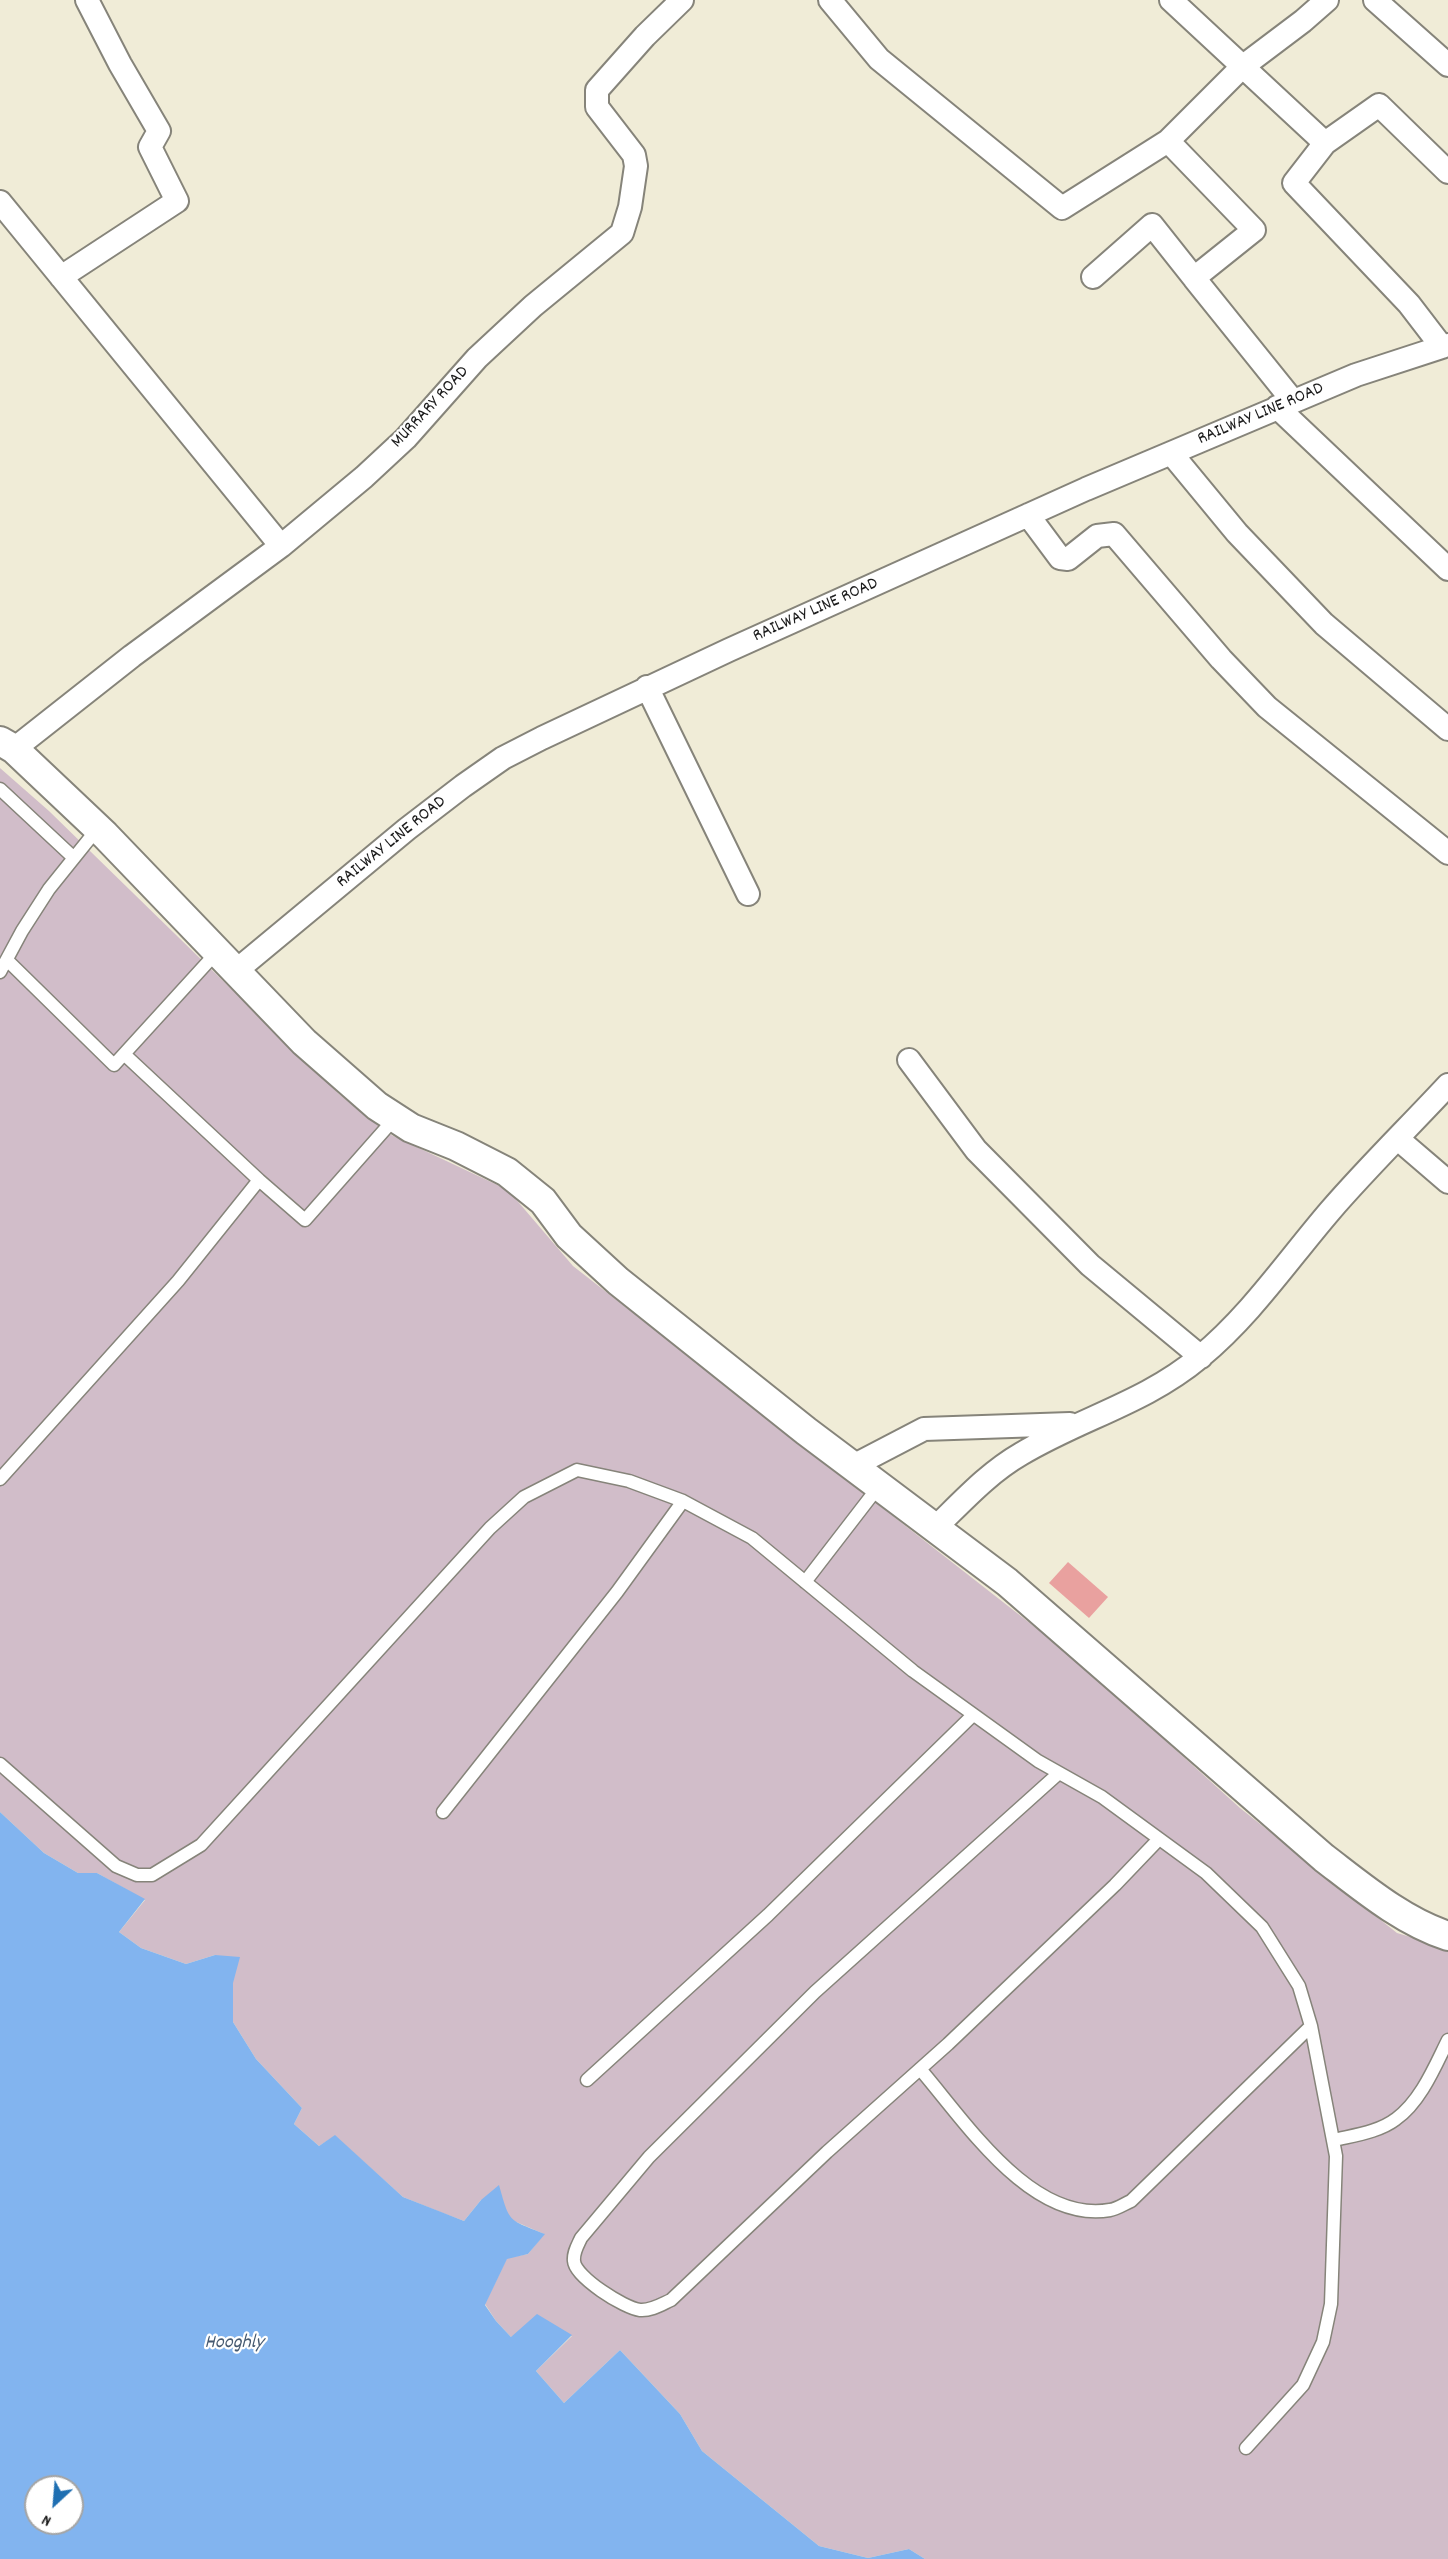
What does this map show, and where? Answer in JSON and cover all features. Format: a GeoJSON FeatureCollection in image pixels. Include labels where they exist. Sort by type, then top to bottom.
{"type":"FeatureCollection","features":[{"type":"Feature","properties":{"kind":"street"},"geometry":{"type":"LineString","coordinates":[[61,277],[177,201],[150,147],[159,131],[120,64],[87,0]]}},
{"type":"Feature","properties":{"kind":"street","name":"MURRARY ROAD"},"geometry":{"type":"LineString","coordinates":[[7,745],[280,546],[364,477],[405,438],[477,358],[533,306],[622,233],[630,207],[636,166],[634,154],[597,107],[597,90],[645,36],[682,0]]}},
{"type":"Feature","properties":{"kind":"street"},"geometry":{"type":"LineString","coordinates":[[830,0],[879,59],[1062,208],[1168,141],[1242,67],[1327,0]]}},
{"type":"Feature","properties":{"kind":"street"},"geometry":{"type":"LineString","coordinates":[[1171,0],[1325,143]]}},
{"type":"Feature","properties":{"kind":"street"},"geometry":{"type":"LineString","coordinates":[[1376,0],[1448,65]]}},
{"type":"Feature","properties":{"kind":"street"},"geometry":{"type":"LineString","coordinates":[[1445,346],[1409,304],[1294,183],[1325,143],[1379,105],[1448,172]]}},
{"type":"Feature","properties":{"kind":"street"},"geometry":{"type":"LineString","coordinates":[[1168,141],[1254,230],[1194,278]]}},
{"type":"Feature","properties":{"kind":"street"},"geometry":{"type":"LineString","coordinates":[[0,202],[280,546]]}},
{"type":"Feature","properties":{"kind":"street"},"geometry":{"type":"LineString","coordinates":[[1094,276],[1152,225],[1194,278],[1285,404],[1448,569]]}},
{"type":"Feature","properties":{"kind":"street","name":"RAILWAY LINE ROAD"},"geometry":{"type":"LineString","coordinates":[[228,960],[503,758],[647,687],[1028,515],[1356,375],[1445,346]]}},
{"type":"Feature","properties":{"kind":"street"},"geometry":{"type":"LineString","coordinates":[[1171,453],[1237,533],[1324,624],[1448,729]]}},
{"type":"Feature","properties":{"kind":"street"},"geometry":{"type":"LineString","coordinates":[[1028,515],[1060,558],[1068,559],[1097,536],[1114,534],[1221,659],[1267,708],[1448,853]]}},
{"type":"Feature","properties":{"kind":"street"},"geometry":{"type":"LineString","coordinates":[[647,687],[748,894]]}},
{"type":"Feature","properties":{"kind":"street"},"geometry":{"type":"LineString","coordinates":[[7,745],[98,828],[228,960],[304,1042],[377,1106],[411,1128],[456,1146],[507,1172],[543,1201],[569,1236],[618,1281],[853,1466],[1007,1582],[1324,1858],[1418,1924],[1448,1936]]}},
{"type":"Feature","properties":{"kind":"street"},"geometry":{"type":"LineString","coordinates":[[909,1060],[976,1149],[1009,1183],[1090,1265],[1201,1357]]}},
{"type":"Feature","properties":{"kind":"street"},"geometry":{"type":"LineString","coordinates":[[935,1528],[1004,1465],[1047,1440],[1145,1395],[1201,1357],[1231,1329],[1332,1209],[1448,1085]]}},
{"type":"Feature","properties":{"kind":"street"},"geometry":{"type":"LineString","coordinates":[[1398,1138],[1448,1182]]}},
{"type":"Feature","properties":{"kind":"street"},"geometry":{"type":"LineString","coordinates":[[853,1466],[924,1429],[1085,1424]]}},
{"type":"Feature","properties":{"kind":"lane"},"geometry":{"type":"LineString","coordinates":[[0,789],[74,858]]}},
{"type":"Feature","properties":{"kind":"lane"},"geometry":{"type":"LineString","coordinates":[[0,972],[49,889],[98,828]]}},
{"type":"Feature","properties":{"kind":"lane"},"geometry":{"type":"LineString","coordinates":[[7,960],[114,1065],[228,960]]}},
{"type":"Feature","properties":{"kind":"lane"},"geometry":{"type":"LineString","coordinates":[[124,1054],[305,1220],[396,1118]]}},
{"type":"Feature","properties":{"kind":"lane"},"geometry":{"type":"LineString","coordinates":[[0,1479],[178,1281],[259,1180]]}},
{"type":"Feature","properties":{"kind":"lane"},"geometry":{"type":"LineString","coordinates":[[0,1764],[116,1866],[137,1875],[152,1875],[201,1845],[490,1528],[524,1497],[578,1470],[629,1481],[683,1501],[752,1538],[913,1671],[1038,1761],[1102,1797],[1206,1873],[1262,1927],[1299,1986],[1311,2026],[1336,2156],[1331,2304],[1323,2342],[1303,2385],[1246,2448]]}},
{"type":"Feature","properties":{"kind":"lane"},"geometry":{"type":"LineString","coordinates":[[805,1582],[879,1486]]}},
{"type":"Feature","properties":{"kind":"lane"},"geometry":{"type":"LineString","coordinates":[[443,1812],[617,1592],[683,1501]]}},
{"type":"Feature","properties":{"kind":"lane"},"geometry":{"type":"LineString","coordinates":[[588,2080],[768,1915],[973,1715]]}},
{"type":"Feature","properties":{"kind":"lane"},"geometry":{"type":"LineString","coordinates":[[1059,1773],[815,1992],[649,2157],[581,2238],[575,2252],[574,2263],[579,2273],[616,2301],[633,2308],[642,2310],[657,2307],[672,2300],[827,2152],[920,2069],[1115,1885],[1159,1839]]}},
{"type":"Feature","properties":{"kind":"lane"},"geometry":{"type":"LineString","coordinates":[[920,2069],[1010,2174],[1041,2196],[1064,2206],[1088,2211],[1111,2210],[1131,2201],[1311,2026]]}},
{"type":"Feature","properties":{"kind":"lane"},"geometry":{"type":"LineString","coordinates":[[1334,2140],[1367,2133],[1396,2119],[1426,2083],[1448,2040]]}},
{"type":"Feature","properties":{"kind":"shaded area"},"geometry":{"type":"Polygon","coordinates":[[[0,768],[49,811],[339,1094],[387,1133],[508,1190],[573,1266],[1072,1656],[1240,1808],[1397,1933],[1448,1948],[1448,2559],[925,2559],[909,2549],[868,2558],[819,2546],[702,2451],[680,2414],[620,2350],[564,2403],[536,2371],[572,2336],[511,2337],[496,2321],[485,2304],[507,2258],[528,2254],[544,2234],[514,2221],[481,2200],[464,2221],[440,2212],[403,2197],[335,2136],[319,2146],[294,2124],[302,2108],[256,2059],[233,2022],[233,1983],[215,1955],[186,1964],[141,1948],[119,1932],[145,1900],[97,1873],[78,1873],[44,1853],[0,1812],[0,768]]]}},
{"type":"Feature","properties":{"kind":"water","name":"Hooghly"},"geometry":{"type":"Polygon","coordinates":[[[0,1812],[44,1853],[78,1873],[97,1873],[145,1899],[119,1932],[141,1948],[186,1964],[215,1955],[240,1957],[233,1983],[233,2022],[256,2059],[302,2108],[294,2124],[319,2146],[335,2135],[403,2197],[464,2221],[481,2200],[499,2185],[512,2219],[545,2234],[528,2254],[507,2259],[485,2305],[511,2337],[537,2314],[572,2335],[536,2371],[564,2403],[620,2350],[680,2414],[702,2451],[819,2546],[868,2558],[909,2549],[925,2559],[0,2559],[0,1812]]]}},
{"type":"Feature","properties":{"kind":"building"},"geometry":{"type":"Polygon","coordinates":[[[1068,1562],[1108,1597],[1089,1618],[1049,1583],[1068,1562]]]}}]}
